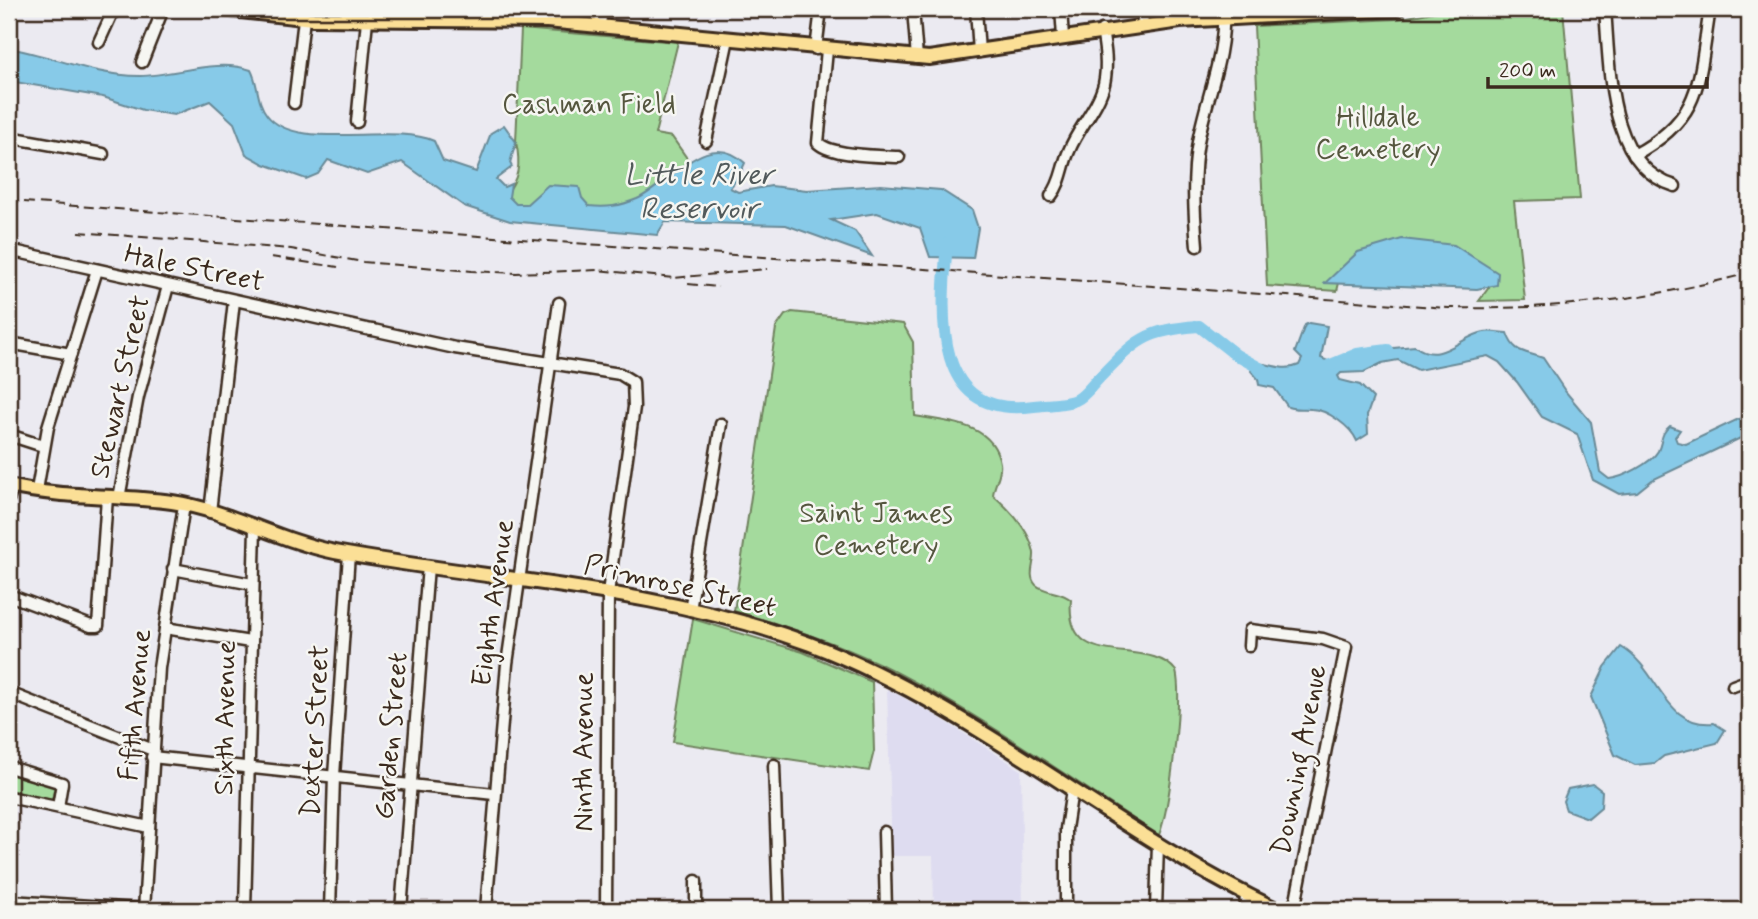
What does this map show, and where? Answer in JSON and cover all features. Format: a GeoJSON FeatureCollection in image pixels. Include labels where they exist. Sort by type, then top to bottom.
{"type":"FeatureCollection","features":[{"type":"Feature","properties":{"kind":"main road"},"geometry":{"type":"LineString","coordinates":[[222,9],[304,19],[509,19],[600,24],[917,58],[979,52],[1102,30],[1223,13],[1398,9]]}},
{"type":"Feature","properties":{"kind":"main road","name":"Primrose Street"},"geometry":{"type":"LineString","coordinates":[[10,490],[37,490],[184,505],[311,546],[608,593],[690,610],[808,644],[880,675],[948,713],[1158,843],[1246,895],[1278,910]]}},
{"type":"Feature","properties":{"kind":"street"},"geometry":{"type":"LineString","coordinates":[[99,43],[114,9]]}},
{"type":"Feature","properties":{"kind":"street"},"geometry":{"type":"LineString","coordinates":[[142,62],[163,9]]}},
{"type":"Feature","properties":{"kind":"street"},"geometry":{"type":"LineString","coordinates":[[600,24],[602,9]]}},
{"type":"Feature","properties":{"kind":"street"},"geometry":{"type":"LineString","coordinates":[[821,9],[818,143],[823,147],[856,154],[900,157]]}},
{"type":"Feature","properties":{"kind":"street"},"geometry":{"type":"LineString","coordinates":[[913,9],[917,58]]}},
{"type":"Feature","properties":{"kind":"street"},"geometry":{"type":"LineString","coordinates":[[976,9],[979,52]]}},
{"type":"Feature","properties":{"kind":"street"},"geometry":{"type":"LineString","coordinates":[[1061,9],[1063,37]]}},
{"type":"Feature","properties":{"kind":"street"},"geometry":{"type":"LineString","coordinates":[[1142,9],[1143,25]]}},
{"type":"Feature","properties":{"kind":"street"},"geometry":{"type":"LineString","coordinates":[[1605,9],[1613,86],[1624,136],[1634,155],[1654,178],[1675,186]]}},
{"type":"Feature","properties":{"kind":"street"},"geometry":{"type":"LineString","coordinates":[[1634,155],[1672,131],[1692,104],[1710,9]]}},
{"type":"Feature","properties":{"kind":"street"},"geometry":{"type":"LineString","coordinates":[[1197,246],[1194,211],[1198,142],[1216,80],[1223,13]]}},
{"type":"Feature","properties":{"kind":"street"},"geometry":{"type":"LineString","coordinates":[[293,103],[304,19]]}},
{"type":"Feature","properties":{"kind":"street"},"geometry":{"type":"LineString","coordinates":[[357,122],[368,20]]}},
{"type":"Feature","properties":{"kind":"street"},"geometry":{"type":"LineString","coordinates":[[1051,195],[1059,186],[1068,153],[1080,126],[1095,105],[1104,84],[1106,62],[1102,30]]}},
{"type":"Feature","properties":{"kind":"street"},"geometry":{"type":"LineString","coordinates":[[706,141],[728,39]]}},
{"type":"Feature","properties":{"kind":"street"},"geometry":{"type":"LineString","coordinates":[[9,137],[103,154]]}},
{"type":"Feature","properties":{"kind":"street","name":"Hale Street"},"geometry":{"type":"LineString","coordinates":[[9,250],[372,330],[548,364],[620,374],[632,382]]}},
{"type":"Feature","properties":{"kind":"street"},"geometry":{"type":"LineString","coordinates":[[37,490],[43,446],[97,270]]}},
{"type":"Feature","properties":{"kind":"street","name":"Stewart Street"},"geometry":{"type":"LineString","coordinates":[[9,596],[96,627],[100,619],[113,498],[168,286]]}},
{"type":"Feature","properties":{"kind":"street"},"geometry":{"type":"LineString","coordinates":[[210,512],[234,301]]}},
{"type":"Feature","properties":{"kind":"street","name":"Eighth Avenue"},"geometry":{"type":"LineString","coordinates":[[486,910],[494,794],[519,579],[548,364],[559,303]]}},
{"type":"Feature","properties":{"kind":"street"},"geometry":{"type":"LineString","coordinates":[[9,342],[71,354]]}},
{"type":"Feature","properties":{"kind":"street","name":"Ninth Avenue"},"geometry":{"type":"LineString","coordinates":[[606,910],[608,593],[634,407],[632,382]]}},
{"type":"Feature","properties":{"kind":"street"},"geometry":{"type":"LineString","coordinates":[[690,610],[721,424]]}},
{"type":"Feature","properties":{"kind":"street"},"geometry":{"type":"LineString","coordinates":[[9,435],[43,446]]}},
{"type":"Feature","properties":{"kind":"street","name":"Fifth Avenue"},"geometry":{"type":"LineString","coordinates":[[144,910],[153,753],[165,628],[184,505]]}},
{"type":"Feature","properties":{"kind":"street","name":"Sixth Avenue"},"geometry":{"type":"LineString","coordinates":[[244,910],[255,527]]}},
{"type":"Feature","properties":{"kind":"street","name":"Dexter Street"},"geometry":{"type":"LineString","coordinates":[[330,910],[334,776],[349,554]]}},
{"type":"Feature","properties":{"kind":"street","name":"Garden Street"},"geometry":{"type":"LineString","coordinates":[[401,910],[428,566]]}},
{"type":"Feature","properties":{"kind":"street"},"geometry":{"type":"LineString","coordinates":[[173,569],[252,584]]}},
{"type":"Feature","properties":{"kind":"street"},"geometry":{"type":"LineString","coordinates":[[165,628],[250,642]]}},
{"type":"Feature","properties":{"kind":"street","name":"Downing Avenue"},"geometry":{"type":"LineString","coordinates":[[1248,646],[1250,630],[1323,639],[1346,647],[1296,901],[1290,910]]}},
{"type":"Feature","properties":{"kind":"street"},"geometry":{"type":"LineString","coordinates":[[1733,687],[1749,680]]}},
{"type":"Feature","properties":{"kind":"street"},"geometry":{"type":"LineString","coordinates":[[9,693],[153,753],[247,768],[494,794]]}},
{"type":"Feature","properties":{"kind":"street"},"geometry":{"type":"LineString","coordinates":[[774,765],[779,910]]}},
{"type":"Feature","properties":{"kind":"street"},"geometry":{"type":"LineString","coordinates":[[9,766],[62,783],[58,807]]}},
{"type":"Feature","properties":{"kind":"street"},"geometry":{"type":"LineString","coordinates":[[1066,910],[1066,829],[1072,790]]}},
{"type":"Feature","properties":{"kind":"street"},"geometry":{"type":"LineString","coordinates":[[9,797],[149,827]]}},
{"type":"Feature","properties":{"kind":"street"},"geometry":{"type":"LineString","coordinates":[[884,831],[886,910]]}},
{"type":"Feature","properties":{"kind":"street"},"geometry":{"type":"LineString","coordinates":[[1156,910],[1158,843]]}},
{"type":"Feature","properties":{"kind":"street"},"geometry":{"type":"LineString","coordinates":[[696,881],[696,910]]}},
{"type":"Feature","properties":{"kind":"street"},"geometry":{"type":"LineString","coordinates":[[1245,910],[1246,895]]}},
{"type":"Feature","properties":{"kind":"street"},"geometry":{"type":"LineString","coordinates":[[9,901],[60,907],[156,910]]}},
{"type":"Feature","properties":{"kind":"shaded area"},"geometry":{"type":"Polygon","coordinates":[[[887,689],[935,715],[1021,770],[1023,910],[934,910],[933,856],[892,856],[887,689]]]}},
{"type":"Feature","properties":{"kind":"green space","name":"Hilldale Cemetery"},"geometry":{"type":"Polygon","coordinates":[[[1449,9],[1563,9],[1580,199],[1514,201],[1525,300],[1479,301],[1495,279],[1340,279],[1337,291],[1267,286],[1254,26],[1397,19],[1449,9]]]}},
{"type":"Feature","properties":{"kind":"green space","name":"Cashman Field"},"geometry":{"type":"Polygon","coordinates":[[[521,29],[678,42],[655,134],[672,137],[691,164],[673,184],[616,210],[510,205],[504,197],[516,178],[518,165],[516,142],[521,29]]]}},
{"type":"Feature","properties":{"kind":"green space","name":"Saint James Cemetery"},"geometry":{"type":"Polygon","coordinates":[[[792,312],[903,324],[913,342],[915,416],[966,426],[988,439],[996,449],[1000,467],[993,495],[1012,513],[1032,544],[1032,574],[1036,585],[1071,600],[1072,623],[1081,638],[1094,646],[1147,655],[1163,661],[1176,671],[1178,705],[1174,753],[1159,835],[986,723],[878,663],[789,628],[734,611],[776,328],[785,315],[792,312]]]}},
{"type":"Feature","properties":{"kind":"green space"},"geometry":{"type":"Polygon","coordinates":[[[693,619],[803,652],[872,682],[874,751],[869,771],[673,742],[693,619]]]}},
{"type":"Feature","properties":{"kind":"green space"},"geometry":{"type":"Polygon","coordinates":[[[10,774],[55,786],[52,800],[9,790],[10,774]]]}},
{"type":"Feature","properties":{"kind":"water","name":"Little River Reservoir"},"geometry":{"type":"Polygon","coordinates":[[[9,48],[123,75],[154,75],[210,66],[251,70],[263,110],[281,126],[321,135],[416,136],[434,141],[443,161],[476,172],[491,133],[504,125],[516,142],[510,163],[512,167],[496,179],[504,187],[511,184],[509,197],[516,204],[527,204],[548,185],[579,187],[582,198],[589,206],[608,207],[625,203],[650,192],[703,154],[717,151],[731,153],[745,163],[730,188],[738,192],[771,186],[807,190],[881,185],[941,190],[972,210],[978,228],[973,258],[930,257],[920,228],[877,213],[831,220],[855,231],[872,256],[786,225],[665,222],[657,235],[510,221],[464,206],[402,162],[367,174],[328,160],[318,174],[306,179],[264,164],[246,154],[234,123],[210,101],[174,115],[143,110],[103,97],[9,81],[9,48]]]}},
{"type":"Feature","properties":{"kind":"water"},"geometry":{"type":"Polygon","coordinates":[[[1402,239],[1454,245],[1498,273],[1497,285],[1477,289],[1325,283],[1358,252],[1402,239]]]}},
{"type":"Feature","properties":{"kind":"water"},"geometry":{"type":"Polygon","coordinates":[[[1309,323],[1327,326],[1321,358],[1330,362],[1382,349],[1415,346],[1433,353],[1484,332],[1507,333],[1517,348],[1543,358],[1565,391],[1591,422],[1600,472],[1609,479],[1629,473],[1654,456],[1670,426],[1680,430],[1675,437],[1677,442],[1686,444],[1749,414],[1749,434],[1652,480],[1637,492],[1619,494],[1593,480],[1577,434],[1542,417],[1517,382],[1499,362],[1488,356],[1418,370],[1398,360],[1382,363],[1364,372],[1341,373],[1338,376],[1340,380],[1360,385],[1373,398],[1367,415],[1368,434],[1357,441],[1350,430],[1331,415],[1317,410],[1288,407],[1274,388],[1259,385],[1258,379],[1251,371],[1253,364],[1287,368],[1299,365],[1302,359],[1295,352],[1305,325],[1309,323]]]}},
{"type":"Feature","properties":{"kind":"water"},"geometry":{"type":"Polygon","coordinates":[[[1621,647],[1645,669],[1672,707],[1683,716],[1697,722],[1714,723],[1725,730],[1717,743],[1664,756],[1655,763],[1635,765],[1615,755],[1591,697],[1605,667],[1621,647]]]}},
{"type":"Feature","properties":{"kind":"water"},"geometry":{"type":"Polygon","coordinates":[[[1593,784],[1602,791],[1601,807],[1588,818],[1566,810],[1563,801],[1568,789],[1593,784]]]}},
{"type":"Feature","properties":{"kind":"waterway"},"geometry":{"type":"LineString","coordinates":[[947,243],[944,300],[950,356],[960,379],[976,396],[1000,406],[1061,404],[1076,400],[1123,354],[1143,339],[1166,330],[1181,328],[1199,326],[1236,355],[1267,372]]}},
{"type":"Feature","properties":{"kind":"waterway"},"geometry":{"type":"LineString","coordinates":[[1328,366],[1357,354],[1388,350]]}},
{"type":"Feature","properties":{"kind":"railway"},"geometry":{"type":"LineString","coordinates":[[9,201],[1448,308],[1524,307],[1600,301],[1675,290],[1749,273]]}},
{"type":"Feature","properties":{"kind":"railway"},"geometry":{"type":"LineString","coordinates":[[79,232],[291,249],[363,262],[472,271],[516,273],[597,270],[674,278],[767,269]]}},
{"type":"Feature","properties":{"kind":"railway"},"geometry":{"type":"LineString","coordinates":[[271,257],[338,267]]}},
{"type":"Feature","properties":{"kind":"railway"},"geometry":{"type":"LineString","coordinates":[[688,284],[718,287]]}}]}
